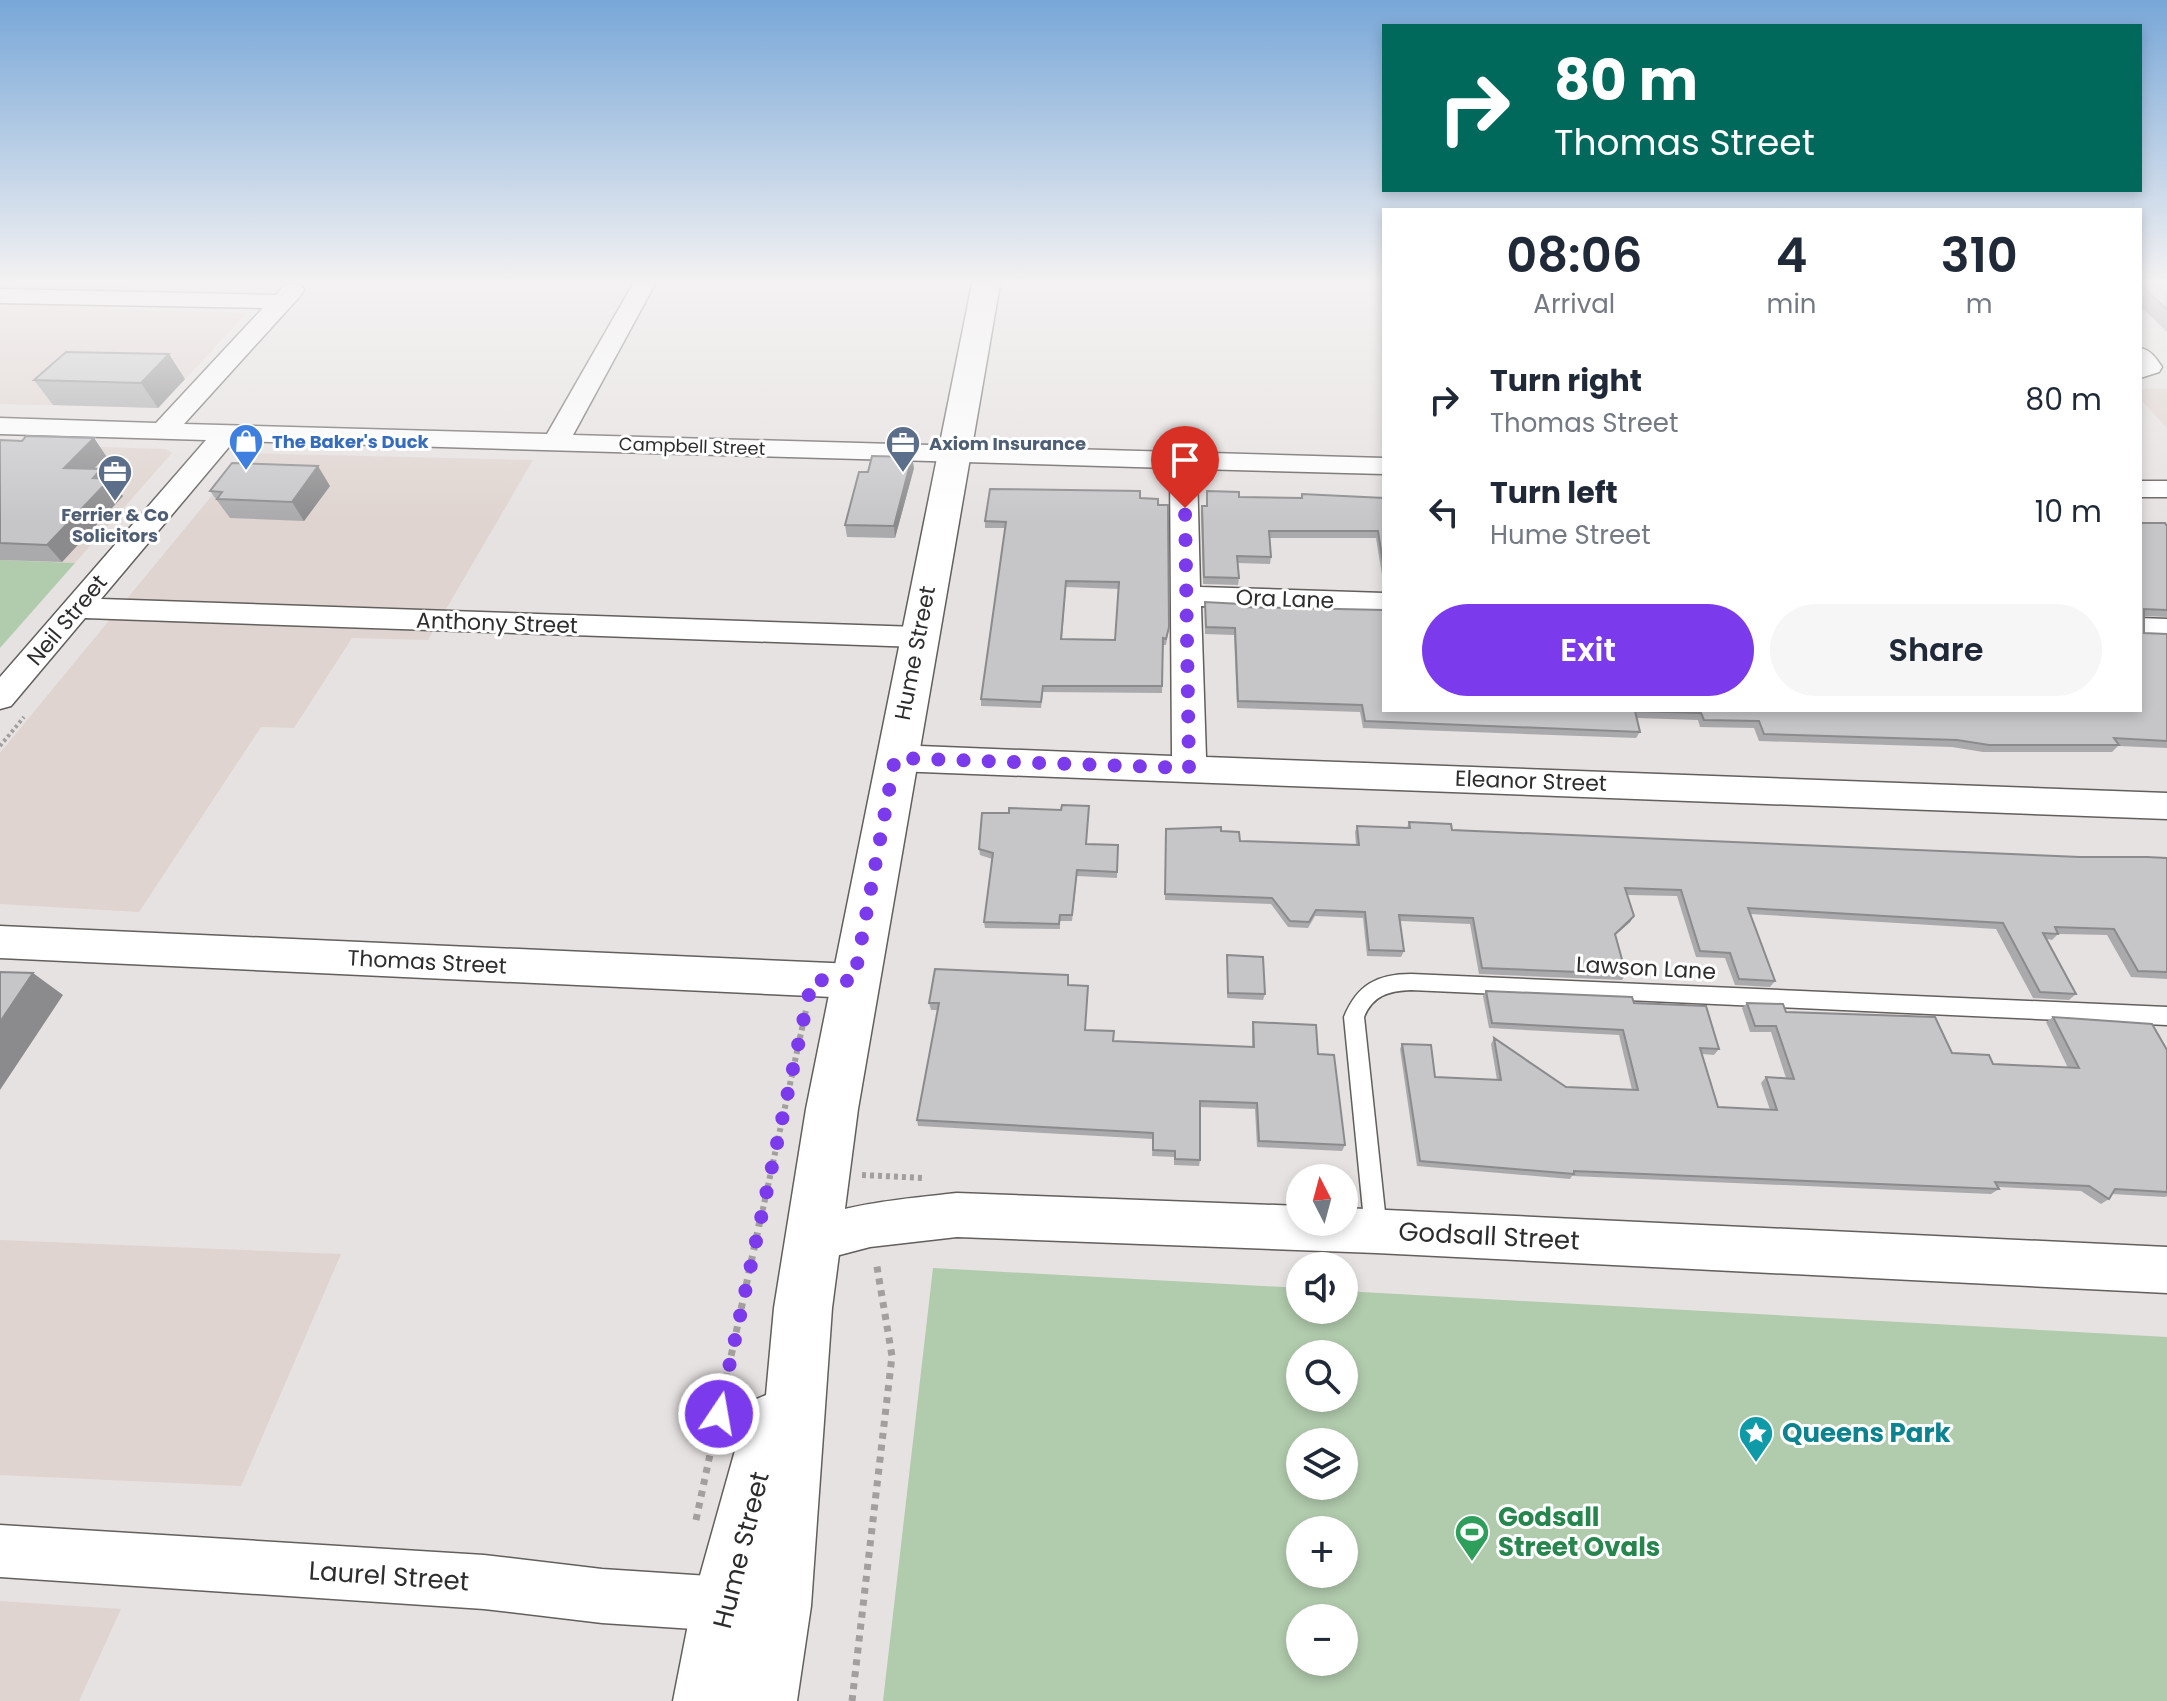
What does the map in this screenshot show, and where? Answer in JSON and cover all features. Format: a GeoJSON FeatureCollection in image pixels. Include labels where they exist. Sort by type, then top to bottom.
{"type":"FeatureCollection","features":[{"type":"Feature","properties":{"kind":"street"},"geometry":{"type":"LineString","coordinates":[[164,430],[225,363]]}},
{"type":"Feature","properties":{"kind":"street"},"geometry":{"type":"LineString","coordinates":[[556,442],[600,363]]}},
{"type":"Feature","properties":{"kind":"street","name":"Hume Street"},"geometry":{"type":"LineString","coordinates":[[707,1701],[752,1605],[813,1240],[833,981],[895,758],[970,363]]}},
{"type":"Feature","properties":{"kind":"street","name":"Campbell Street"},"geometry":{"type":"LineString","coordinates":[[0,426],[1382,466]]}},
{"type":"Feature","properties":{"kind":"street","name":"Neil Street"},"geometry":{"type":"LineString","coordinates":[[0,698],[227,432]]}},
{"type":"Feature","properties":{"kind":"street"},"geometry":{"type":"LineString","coordinates":[[1183,460],[1189,768]]}},
{"type":"Feature","properties":{"kind":"street"},"geometry":{"type":"LineString","coordinates":[[2142,489],[2167,489]]}},
{"type":"Feature","properties":{"kind":"street","name":"Ora Lane"},"geometry":{"type":"LineString","coordinates":[[1187,596],[1382,603]]}},
{"type":"Feature","properties":{"kind":"street","name":"Anthony Street"},"geometry":{"type":"LineString","coordinates":[[77,608],[918,637]]}},
{"type":"Feature","properties":{"kind":"street"},"geometry":{"type":"LineString","coordinates":[[2142,628],[2167,629]]}},
{"type":"Feature","properties":{"kind":"street","name":"Eleanor Street"},"geometry":{"type":"LineString","coordinates":[[895,758],[2167,806]]}},
{"type":"Feature","properties":{"kind":"street","name":"Thomas Street"},"geometry":{"type":"LineString","coordinates":[[0,942],[833,981]]}},
{"type":"Feature","properties":{"kind":"street","name":"Godsall Street"},"geometry":{"type":"LineString","coordinates":[[813,1240],[870,1225],[957,1215],[1376,1231],[2167,1270]]}},
{"type":"Feature","properties":{"kind":"street","name":"Laurel Street"},"geometry":{"type":"LineString","coordinates":[[0,1551],[484,1582],[602,1596],[752,1605]]}},
{"type":"Feature","properties":{"kind":"street","name":"Hume Street"},"geometry":{"type":"LineString","coordinates":[[752,1605],[763,1701]]}},
{"type":"Feature","properties":{"kind":"lane","name":"Lawson Lane"},"geometry":{"type":"LineString","coordinates":[[1376,1231],[1354,1017],[1367,993],[1379,985],[1411,982],[2167,1016]]}},
{"type":"Feature","properties":{"kind":"path"},"geometry":{"type":"LineString","coordinates":[[695,1523],[833,981]]}},
{"type":"Feature","properties":{"kind":"path"},"geometry":{"type":"LineString","coordinates":[[852,1701],[892,1356],[870,1225]]}},
{"type":"Feature","properties":{"kind":"shaded area"},"geometry":{"type":"Polygon","coordinates":[[[0,363],[200,363],[158,408],[0,404],[0,363]]]}},
{"type":"Feature","properties":{"kind":"shaded area"},"geometry":{"type":"Polygon","coordinates":[[[2142,389],[2167,389],[2167,428],[2142,401],[2142,389]]]}},
{"type":"Feature","properties":{"kind":"shaded area"},"geometry":{"type":"Polygon","coordinates":[[[0,444],[166,449],[172,453],[75,563],[0,560],[0,444]]]}},
{"type":"Feature","properties":{"kind":"shaded area"},"geometry":{"type":"Polygon","coordinates":[[[247,453],[533,460],[428,640],[352,638],[294,728],[261,727],[139,912],[0,904],[0,753],[247,453]]]}},
{"type":"Feature","properties":{"kind":"shaded area"},"geometry":{"type":"Polygon","coordinates":[[[0,1240],[341,1254],[241,1486],[0,1475],[0,1240]]]}},
{"type":"Feature","properties":{"kind":"shaded area"},"geometry":{"type":"Polygon","coordinates":[[[0,1601],[121,1609],[79,1701],[0,1701],[0,1601]]]}},
{"type":"Feature","properties":{"kind":"green space"},"geometry":{"type":"Polygon","coordinates":[[[0,560],[75,563],[0,648],[0,560]]]}},
{"type":"Feature","properties":{"kind":"green space","name":"Queens Park"},"geometry":{"type":"Polygon","coordinates":[[[933,1268],[1286,1287],[1286,1324],[1358,1324],[1358,1292],[2167,1337],[2167,1701],[883,1701],[933,1268]]]}},
{"type":"Feature","properties":{"kind":"building"},"geometry":{"type":"Polygon","coordinates":[[[53,363],[160,363],[141,383],[34,380],[53,363]]]}},
{"type":"Feature","properties":{"kind":"building"},"geometry":{"type":"Polygon","coordinates":[[[26,436],[94,438],[64,468],[101,469],[93,478],[110,479],[47,545],[0,543],[0,440],[22,441],[26,436]]]}},
{"type":"Feature","properties":{"kind":"building"},"geometry":{"type":"Polygon","coordinates":[[[872,456],[912,457],[894,526],[845,525],[859,472],[868,472],[872,456]]]}},
{"type":"Feature","properties":{"kind":"building"},"geometry":{"type":"Polygon","coordinates":[[[232,463],[318,466],[292,502],[217,499],[222,492],[210,491],[232,463]]]}},
{"type":"Feature","properties":{"kind":"building"},"geometry":{"type":"Polygon","coordinates":[[[990,489],[1140,491],[1140,498],[1158,499],[1158,505],[1168,505],[1169,627],[1166,639],[1163,638],[1162,686],[1043,686],[1041,702],[981,699],[1006,522],[985,521],[990,489]],[[1066,581],[1061,639],[1115,640],[1119,582],[1066,581]]]}},
{"type":"Feature","properties":{"kind":"building"},"geometry":{"type":"Polygon","coordinates":[[[1207,491],[1239,492],[1239,497],[1302,498],[1302,494],[1382,498],[1382,556],[1378,531],[1269,531],[1271,557],[1237,556],[1239,578],[1204,577],[1202,506],[1207,506],[1207,491]]]}},
{"type":"Feature","properties":{"kind":"building"},"geometry":{"type":"Polygon","coordinates":[[[2142,523],[2165,523],[2167,526],[2167,610],[2144,609],[2144,633],[2167,634],[2167,741],[2114,738],[2119,745],[1989,745],[1957,740],[1764,734],[1759,721],[1704,720],[1701,713],[1668,712],[2142,712],[2142,523]]]}},
{"type":"Feature","properties":{"kind":"building"},"geometry":{"type":"Polygon","coordinates":[[[1205,602],[1241,604],[1241,607],[1382,610],[1382,712],[1635,712],[1640,732],[1365,721],[1362,705],[1238,701],[1235,628],[1206,627],[1205,602]]]}},
{"type":"Feature","properties":{"kind":"building"},"geometry":{"type":"Polygon","coordinates":[[[1062,805],[1089,806],[1086,844],[1118,845],[1117,872],[1077,870],[1072,915],[1060,915],[1059,924],[984,922],[993,853],[979,849],[982,813],[1009,813],[1009,808],[1061,810],[1062,805]]]}},
{"type":"Feature","properties":{"kind":"building"},"geometry":{"type":"Polygon","coordinates":[[[1409,822],[1451,824],[1452,830],[2080,857],[2167,858],[2167,972],[2138,971],[2114,929],[2055,927],[2058,934],[2043,933],[2076,994],[2040,992],[2003,923],[1748,908],[1775,981],[1739,979],[1730,953],[1700,951],[1681,890],[1625,888],[1634,916],[1615,934],[1626,974],[1482,968],[1473,918],[1399,915],[1404,951],[1369,950],[1365,912],[1316,910],[1309,922],[1290,921],[1272,898],[1165,894],[1166,829],[1221,827],[1221,831],[1239,832],[1240,841],[1359,845],[1357,826],[1410,828],[1409,822]]]}},
{"type":"Feature","properties":{"kind":"building"},"geometry":{"type":"Polygon","coordinates":[[[1227,955],[1263,957],[1265,994],[1228,993],[1227,955]]]}},
{"type":"Feature","properties":{"kind":"building"},"geometry":{"type":"Polygon","coordinates":[[[935,969],[1068,975],[1068,985],[1088,986],[1085,1030],[1114,1031],[1113,1041],[1254,1047],[1253,1022],[1316,1025],[1318,1054],[1334,1055],[1345,1145],[1259,1141],[1257,1103],[1200,1101],[1200,1160],[1175,1159],[1175,1151],[1153,1150],[1153,1133],[917,1120],[939,1003],[929,1003],[935,969]]]}},
{"type":"Feature","properties":{"kind":"building"},"geometry":{"type":"Polygon","coordinates":[[[0,972],[33,973],[0,1022],[0,972]]]}},
{"type":"Feature","properties":{"kind":"building"},"geometry":{"type":"Polygon","coordinates":[[[1486,991],[1632,997],[1634,1003],[1706,1006],[1719,1049],[1700,1048],[1718,1107],[1777,1110],[1766,1077],[1794,1079],[1776,1026],[1755,1026],[1747,1003],[1783,1004],[1786,1012],[1935,1017],[1952,1053],[1989,1055],[1993,1064],[2079,1068],[2053,1017],[2152,1024],[2167,1050],[2167,1192],[2115,1189],[2109,1199],[2089,1186],[1995,1182],[1999,1189],[1574,1171],[1574,1174],[1420,1161],[1402,1044],[1431,1045],[1435,1077],[1501,1080],[1494,1038],[1566,1087],[1638,1090],[1623,1030],[1492,1023],[1486,991]]]}},
{"type":"Feature","properties":{"kind":"place","name":"The Baker's Duck"},"geometry":{"type":"Point","coordinates":[246,472]}},
{"type":"Feature","properties":{"kind":"place","name":"Axiom Insurance"},"geometry":{"type":"Point","coordinates":[903,474]}},
{"type":"Feature","properties":{"kind":"place","name":"Ferrier & Co Solicitors"},"geometry":{"type":"Point","coordinates":[115,503]}},
{"type":"Feature","properties":{"kind":"place","name":"Queens Park"},"geometry":{"type":"Point","coordinates":[1756,1464]}},
{"type":"Feature","properties":{"kind":"place","name":"Godsall Street Ovals"},"geometry":{"type":"Point","coordinates":[1472,1563]}},
{"type":"Feature","properties":{"kind":"route"},"geometry":{"type":"LineString","coordinates":[[719,1414],[812,980],[854,981],[895,758],[1189,768],[1185,508]]}}]}
